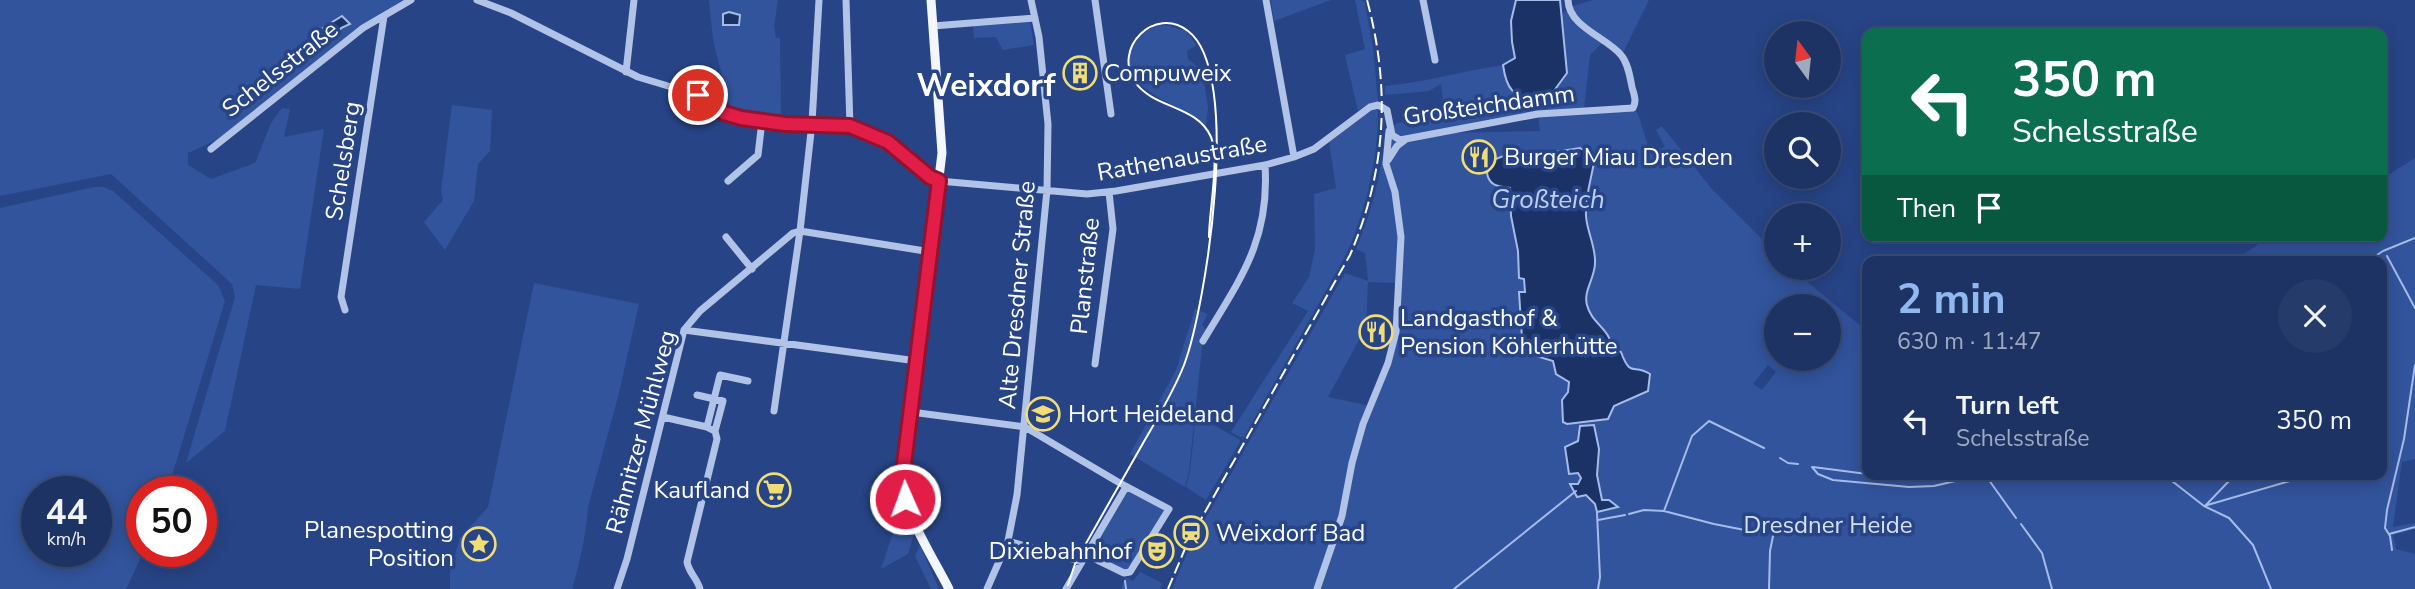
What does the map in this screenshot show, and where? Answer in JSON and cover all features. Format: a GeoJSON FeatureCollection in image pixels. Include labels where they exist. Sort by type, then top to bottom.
{"type":"FeatureCollection","features":[{"type":"Feature","properties":{"kind":"main road"},"geometry":{"type":"LineString","coordinates":[[931,0],[942,131],[939,181],[903,491],[910,512],[949,589]]}},
{"type":"Feature","properties":{"kind":"street","name":"Schelsstraße"},"geometry":{"type":"LineString","coordinates":[[211,149],[363,28],[411,0]]}},
{"type":"Feature","properties":{"kind":"street"},"geometry":{"type":"LineString","coordinates":[[477,0],[511,13],[626,72],[698,95],[724,113],[762,121],[850,126],[888,142],[930,177],[939,181]]}},
{"type":"Feature","properties":{"kind":"street"},"geometry":{"type":"LineString","coordinates":[[626,72],[634,0]]}},
{"type":"Feature","properties":{"kind":"street"},"geometry":{"type":"LineString","coordinates":[[774,411],[800,231],[812,123],[819,0]]}},
{"type":"Feature","properties":{"kind":"street"},"geometry":{"type":"LineString","coordinates":[[846,0],[850,126]]}},
{"type":"Feature","properties":{"kind":"street","name":"Alte Dresdner Straße"},"geometry":{"type":"LineString","coordinates":[[987,589],[1008,541],[1017,495],[1047,190],[1048,124],[1031,0]]}},
{"type":"Feature","properties":{"kind":"street"},"geometry":{"type":"LineString","coordinates":[[1097,0],[1111,114]]}},
{"type":"Feature","properties":{"kind":"street"},"geometry":{"type":"LineString","coordinates":[[1266,0],[1294,157]]}},
{"type":"Feature","properties":{"kind":"street"},"geometry":{"type":"LineString","coordinates":[[1423,0],[1435,60]]}},
{"type":"Feature","properties":{"kind":"street","name":"Großteichdamm"},"geometry":{"type":"LineString","coordinates":[[1374,106],[1382,106],[1387,110],[1392,135],[1408,139],[1538,114],[1633,108],[1636,102],[1622,55],[1574,17],[1568,0]]}},
{"type":"Feature","properties":{"kind":"street","name":"Schelsberg"},"geometry":{"type":"LineString","coordinates":[[345,310],[341,297],[384,16]]}},
{"type":"Feature","properties":{"kind":"street"},"geometry":{"type":"LineString","coordinates":[[933,26],[1035,18]]}},
{"type":"Feature","properties":{"kind":"street","name":"Rathenaustraße"},"geometry":{"type":"LineString","coordinates":[[939,181],[1087,194],[1109,192],[1265,165],[1294,157],[1314,149],[1359,114],[1374,106]]}},
{"type":"Feature","properties":{"kind":"street"},"geometry":{"type":"LineString","coordinates":[[728,181],[758,155],[762,121]]}},
{"type":"Feature","properties":{"kind":"street"},"geometry":{"type":"LineString","coordinates":[[1317,589],[1342,516],[1363,424],[1388,363],[1396,332],[1401,237],[1395,192],[1386,164],[1390,124]]}},
{"type":"Feature","properties":{"kind":"street"},"geometry":{"type":"LineString","coordinates":[[1386,164],[1397,146],[1408,139]]}},
{"type":"Feature","properties":{"kind":"street"},"geometry":{"type":"LineString","coordinates":[[1203,341],[1248,265],[1263,222],[1267,190],[1265,165]]}},
{"type":"Feature","properties":{"kind":"street","name":"Planstraße"},"geometry":{"type":"LineString","coordinates":[[1095,364],[1113,229],[1109,192]]}},
{"type":"Feature","properties":{"kind":"street"},"geometry":{"type":"LineString","coordinates":[[800,231],[931,252]]}},
{"type":"Feature","properties":{"kind":"street","name":"Rähnitzer Mühlweg"},"geometry":{"type":"LineString","coordinates":[[617,589],[627,559],[684,330],[700,310],[793,233],[800,231]]}},
{"type":"Feature","properties":{"kind":"street"},"geometry":{"type":"LineString","coordinates":[[726,237],[752,269]]}},
{"type":"Feature","properties":{"kind":"street"},"geometry":{"type":"LineString","coordinates":[[684,330],[917,361]]}},
{"type":"Feature","properties":{"kind":"street"},"geometry":{"type":"LineString","coordinates":[[707,427],[720,375],[748,381]]}},
{"type":"Feature","properties":{"kind":"street"},"geometry":{"type":"LineString","coordinates":[[697,395],[723,401],[715,431],[717,439],[687,562],[689,572],[698,581],[700,589]]}},
{"type":"Feature","properties":{"kind":"street"},"geometry":{"type":"LineString","coordinates":[[911,412],[1025,427],[1169,509],[1130,572],[1124,573],[1087,555]]}},
{"type":"Feature","properties":{"kind":"street"},"geometry":{"type":"LineString","coordinates":[[663,417],[715,431]]}},
{"type":"Feature","properties":{"kind":"street"},"geometry":{"type":"LineString","coordinates":[[1067,587],[1087,555],[1123,485]]}},
{"type":"Feature","properties":{"kind":"street"},"geometry":{"type":"LineString","coordinates":[[1008,541],[1082,562]]}},
{"type":"Feature","properties":{"kind":"green space"},"geometry":{"type":"Polygon","coordinates":[[[0,0],[405,0],[360,28],[221,138],[188,153],[188,165],[211,179],[255,163],[271,123],[282,108],[290,109],[284,137],[324,129],[300,289],[256,285],[225,431],[186,463],[235,297],[232,284],[111,174],[0,196],[0,0]]]}},
{"type":"Feature","properties":{"kind":"green space"},"geometry":{"type":"Polygon","coordinates":[[[709,0],[778,0],[774,26],[776,38],[780,38],[781,120],[731,111],[713,40],[709,0]]]}},
{"type":"Feature","properties":{"kind":"green space"},"geometry":{"type":"Polygon","coordinates":[[[1271,0],[1331,0],[1274,21],[1271,0]]]}},
{"type":"Feature","properties":{"kind":"green space"},"geometry":{"type":"Polygon","coordinates":[[[1355,0],[1363,0],[1365,4],[1373,47],[1378,101],[1358,111],[1345,55],[1365,49],[1355,0]]]}},
{"type":"Feature","properties":{"kind":"green space"},"geometry":{"type":"Polygon","coordinates":[[[1593,0],[1649,0],[1623,53],[1581,23],[1570,7],[1593,0]]]}},
{"type":"Feature","properties":{"kind":"green space","name":"Dresdner Heide"},"geometry":{"type":"Polygon","coordinates":[[[1567,9],[1571,18],[1603,42],[1590,55],[1584,109],[1557,114],[1633,108],[1638,114],[1650,152],[1665,147],[1656,130],[1662,126],[1711,188],[1764,241],[1764,280],[1805,280],[1822,294],[1764,294],[1764,370],[1753,384],[1762,390],[1775,371],[1841,371],[1841,310],[1862,327],[1862,480],[2387,480],[2387,256],[2240,256],[2262,242],[2387,242],[2387,176],[2415,158],[2415,459],[2402,462],[2393,527],[2415,523],[2415,529],[2393,535],[2396,549],[2415,554],[2415,589],[1172,589],[1190,546],[1345,273],[1368,281],[1365,253],[1356,249],[1375,192],[1385,132],[1397,123],[1445,116],[1441,84],[1429,91],[1385,95],[1385,86],[1503,65],[1507,81],[1514,91],[1539,105],[1545,103],[1567,73],[1561,16],[1567,9]],[[1538,114],[1449,133],[1540,131],[1538,114]],[[1580,148],[1542,154],[1534,161],[1506,155],[1493,160],[1487,173],[1495,185],[1510,188],[1519,278],[1524,279],[1525,292],[1519,293],[1522,338],[1536,356],[1553,360],[1556,374],[1569,382],[1568,392],[1562,400],[1563,422],[1567,424],[1608,419],[1614,406],[1647,391],[1650,374],[1631,368],[1621,352],[1612,350],[1605,331],[1589,312],[1586,300],[1595,257],[1586,208],[1595,157],[1580,148]],[[1393,153],[1385,164],[1397,223],[1397,283],[1368,282],[1366,327],[1328,397],[1370,406],[1364,422],[1388,363],[1397,332],[1402,237],[1396,192],[1387,163],[1393,153]],[[1594,425],[1580,427],[1578,441],[1565,447],[1569,473],[1578,473],[1580,482],[1571,484],[1577,497],[1586,495],[1595,504],[1597,512],[1617,507],[1609,500],[1602,500],[1597,475],[1599,450],[1594,425]],[[1352,463],[1350,464],[1329,555],[1343,516],[1352,463]]]}},
{"type":"Feature","properties":{"kind":"green space"},"geometry":{"type":"Polygon","coordinates":[[[1030,21],[1034,45],[1003,50],[996,37],[974,38],[973,26],[1030,21]]]}},
{"type":"Feature","properties":{"kind":"green space"},"geometry":{"type":"Polygon","coordinates":[[[1166,25],[1186,31],[1197,45],[1187,51],[1188,59],[1197,66],[1199,75],[1203,75],[1208,108],[1206,126],[1153,94],[1140,84],[1132,73],[1129,60],[1134,44],[1147,30],[1166,25]]]}},
{"type":"Feature","properties":{"kind":"green space"},"geometry":{"type":"Polygon","coordinates":[[[452,105],[492,110],[490,151],[478,164],[474,201],[445,250],[424,222],[443,200],[441,190],[452,105]]]}},
{"type":"Feature","properties":{"kind":"green space"},"geometry":{"type":"Polygon","coordinates":[[[1378,109],[1376,146],[1370,182],[1347,253],[1244,437],[1239,437],[1231,432],[1308,311],[1292,303],[1309,277],[1315,249],[1314,194],[1336,188],[1329,142],[1363,115],[1378,109]]]}},
{"type":"Feature","properties":{"kind":"green space"},"geometry":{"type":"Polygon","coordinates":[[[103,187],[113,191],[218,285],[225,301],[172,476],[126,476],[126,567],[136,567],[126,589],[0,589],[0,208],[103,187]]]}},
{"type":"Feature","properties":{"kind":"green space"},"geometry":{"type":"Polygon","coordinates":[[[534,283],[639,304],[619,393],[588,507],[575,579],[572,589],[450,589],[450,572],[460,538],[488,507],[534,283]]]}},
{"type":"Feature","properties":{"kind":"green space"},"geometry":{"type":"Polygon","coordinates":[[[1195,309],[1208,314],[1202,325],[1207,330],[1203,338],[1185,487],[1130,454],[1176,370],[1195,309]]]}},
{"type":"Feature","properties":{"kind":"green space"},"geometry":{"type":"Polygon","coordinates":[[[1198,419],[1239,439],[1240,442],[1206,500],[1186,487],[1195,423],[1198,419]]]}},
{"type":"Feature","properties":{"kind":"green space"},"geometry":{"type":"Polygon","coordinates":[[[1127,489],[1167,510],[1131,569],[1124,570],[1089,554],[1127,489]]]}},
{"type":"Feature","properties":{"kind":"green space"},"geometry":{"type":"Polygon","coordinates":[[[901,508],[914,534],[908,554],[881,569],[901,508]]]}},
{"type":"Feature","properties":{"kind":"green space"},"geometry":{"type":"Polygon","coordinates":[[[920,545],[939,589],[931,589],[915,556],[920,545]]]}},
{"type":"Feature","properties":{"kind":"green space"},"geometry":{"type":"Polygon","coordinates":[[[1140,572],[1162,583],[1160,589],[1121,589],[1125,577],[1133,581],[1140,572]]]}},
{"type":"Feature","properties":{"kind":"water"},"geometry":{"type":"Polygon","coordinates":[[[1516,0],[1560,0],[1567,73],[1545,103],[1539,105],[1513,91],[1507,82],[1503,65],[1515,58],[1511,21],[1516,0]]]}},
{"type":"Feature","properties":{"kind":"water"},"geometry":{"type":"Polygon","coordinates":[[[729,12],[740,15],[739,25],[723,25],[723,14],[729,12]]]}},
{"type":"Feature","properties":{"kind":"water"},"geometry":{"type":"Polygon","coordinates":[[[342,16],[350,24],[341,28],[338,34],[333,30],[328,33],[323,28],[342,16]]]}},
{"type":"Feature","properties":{"kind":"water","name":"Großteich"},"geometry":{"type":"Polygon","coordinates":[[[1580,148],[1595,157],[1586,208],[1595,257],[1586,300],[1589,312],[1605,331],[1612,350],[1621,352],[1630,368],[1650,374],[1648,391],[1614,406],[1608,419],[1567,424],[1563,422],[1562,400],[1568,392],[1569,382],[1556,374],[1553,361],[1536,356],[1522,338],[1519,292],[1525,292],[1524,279],[1519,278],[1510,188],[1492,183],[1487,173],[1493,160],[1506,155],[1534,161],[1542,154],[1580,148]]]}},
{"type":"Feature","properties":{"kind":"water"},"geometry":{"type":"Polygon","coordinates":[[[1594,425],[1599,449],[1597,475],[1602,500],[1609,500],[1618,507],[1597,512],[1595,504],[1586,495],[1577,497],[1570,484],[1578,484],[1581,478],[1578,473],[1569,474],[1565,447],[1578,441],[1580,426],[1594,425]]]}},
{"type":"Feature","properties":{"kind":"waterway"},"geometry":{"type":"LineString","coordinates":[[2376,256],[2415,238]]}},
{"type":"Feature","properties":{"kind":"waterway"},"geometry":{"type":"LineString","coordinates":[[2387,256],[2415,308]]}},
{"type":"Feature","properties":{"kind":"waterway"},"geometry":{"type":"LineString","coordinates":[[2392,550],[2390,536],[2385,528],[2387,510],[2404,439],[2415,365]]}},
{"type":"Feature","properties":{"kind":"waterway"},"geometry":{"type":"LineString","coordinates":[[1629,514],[1644,510],[1664,511],[1692,436],[1709,421],[1764,448]]}},
{"type":"Feature","properties":{"kind":"waterway"},"geometry":{"type":"LineString","coordinates":[[1780,458],[1788,463],[1798,464]]}},
{"type":"Feature","properties":{"kind":"waterway"},"geometry":{"type":"LineString","coordinates":[[1812,467],[1818,474],[1833,480],[1909,487],[1934,486],[1960,480]]}},
{"type":"Feature","properties":{"kind":"waterway"},"geometry":{"type":"LineString","coordinates":[[1813,467],[1862,473]]}},
{"type":"Feature","properties":{"kind":"waterway"},"geometry":{"type":"LineString","coordinates":[[1918,480],[1930,480]]}},
{"type":"Feature","properties":{"kind":"waterway"},"geometry":{"type":"LineString","coordinates":[[1989,480],[2016,518]]}},
{"type":"Feature","properties":{"kind":"waterway"},"geometry":{"type":"LineString","coordinates":[[2171,480],[2204,506],[2229,518],[2253,545],[2271,589]]}},
{"type":"Feature","properties":{"kind":"waterway"},"geometry":{"type":"LineString","coordinates":[[2204,506],[2293,480]]}},
{"type":"Feature","properties":{"kind":"waterway"},"geometry":{"type":"LineString","coordinates":[[2205,506],[2229,481]]}},
{"type":"Feature","properties":{"kind":"waterway"},"geometry":{"type":"LineString","coordinates":[[1454,589],[1576,491]]}},
{"type":"Feature","properties":{"kind":"waterway"},"geometry":{"type":"LineString","coordinates":[[1664,511],[1765,534]]}},
{"type":"Feature","properties":{"kind":"waterway"},"geometry":{"type":"LineString","coordinates":[[1597,513],[1600,577],[1598,589]]}},
{"type":"Feature","properties":{"kind":"waterway"},"geometry":{"type":"LineString","coordinates":[[1598,520],[1625,515]]}},
{"type":"Feature","properties":{"kind":"waterway"},"geometry":{"type":"LineString","coordinates":[[2021,524],[2042,553],[2052,589]]}},
{"type":"Feature","properties":{"kind":"waterway"},"geometry":{"type":"LineString","coordinates":[[2389,534],[2415,527]]}},
{"type":"Feature","properties":{"kind":"waterway"},"geometry":{"type":"LineString","coordinates":[[1769,589],[1773,536]]}},
{"type":"Feature","properties":{"kind":"waterway"},"geometry":{"type":"LineString","coordinates":[[1125,581],[1126,589]]}},
{"type":"Feature","properties":{"kind":"tram line"},"geometry":{"type":"LineString","coordinates":[[1068,585],[1076,561],[1180,375],[1193,336],[1202,294],[1215,192],[1217,139],[1214,92],[1205,55],[1188,31],[1175,24],[1163,23],[1140,34],[1129,56],[1129,69],[1143,91],[1196,119],[1211,137],[1214,171],[1209,237]]}},
{"type":"Feature","properties":{"kind":"railway"},"geometry":{"type":"LineString","coordinates":[[1168,589],[1187,544],[1350,255],[1362,224],[1378,161],[1382,98],[1375,33],[1367,0]]}},
{"type":"Feature","properties":{"kind":"place","name":"Compuweix"},"geometry":{"type":"Point","coordinates":[1080,73]}},
{"type":"Feature","properties":{"kind":"place","name":"Burger Miau Dresden"},"geometry":{"type":"Point","coordinates":[1479,157]}},
{"type":"Feature","properties":{"kind":"place","name":"Landgasthof & Pension Köhlerhütte"},"geometry":{"type":"Point","coordinates":[1376,332]}},
{"type":"Feature","properties":{"kind":"place","name":"Hort Heideland"},"geometry":{"type":"Point","coordinates":[1043,414]}},
{"type":"Feature","properties":{"kind":"place","name":"Kaufland"},"geometry":{"type":"Point","coordinates":[774,490]}},
{"type":"Feature","properties":{"kind":"place","name":"Weixdorf Bad"},"geometry":{"type":"Point","coordinates":[1191,533]}},
{"type":"Feature","properties":{"kind":"place","name":"Planespotting Position"},"geometry":{"type":"Point","coordinates":[479,544]}},
{"type":"Feature","properties":{"kind":"place","name":"Dixiebahnhof"},"geometry":{"type":"Point","coordinates":[1157,551]}},
{"type":"Feature","properties":{"kind":"district","name":"Weixdorf"},"geometry":{"type":"Point","coordinates":[986,85]}},
{"type":"Feature","properties":{"kind":"route"},"geometry":{"type":"LineString","coordinates":[[698,95],[724,113],[741,118],[785,124],[850,126],[888,142],[930,177],[939,181],[904,464],[902,486],[905,499]]}}]}
